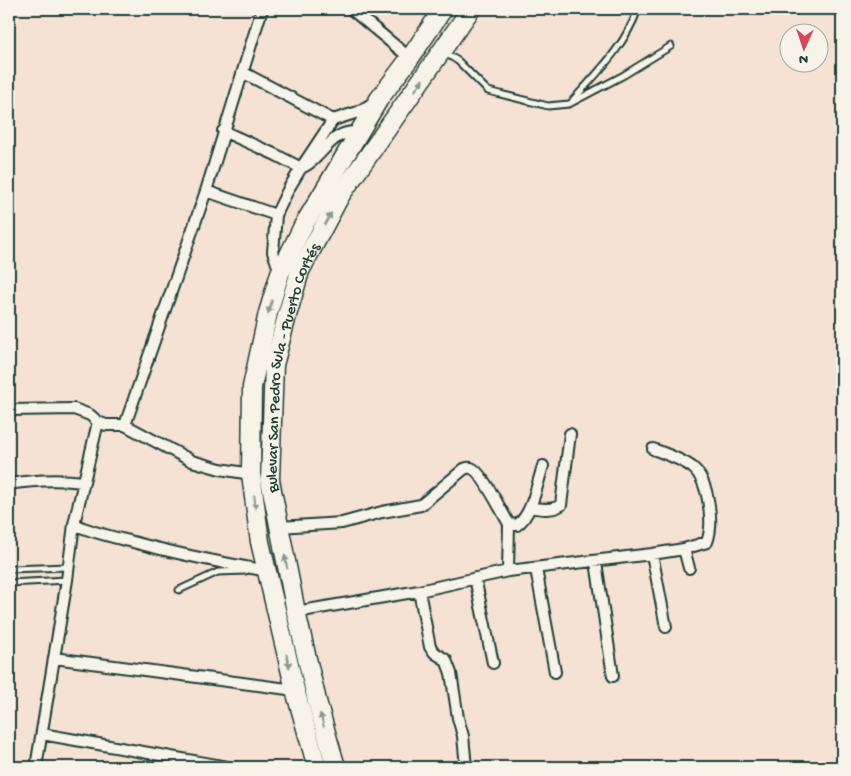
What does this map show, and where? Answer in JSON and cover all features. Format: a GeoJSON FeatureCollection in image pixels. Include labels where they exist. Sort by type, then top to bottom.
{"type":"FeatureCollection","features":[{"type":"Feature","properties":{"kind":"highway","name":"Bulevar San Pedro Sula - Puerto Cortés"},"geometry":{"type":"LineString","coordinates":[[317,767],[295,690],[260,542],[251,474],[252,386],[268,313],[280,273],[303,226],[379,99],[410,58],[443,9]]}},
{"type":"Feature","properties":{"kind":"highway","name":"Bulevar San Pedro Sula - Puerto Cortés"},"geometry":{"type":"LineString","coordinates":[[336,767],[318,705],[296,612],[270,480],[274,365],[300,271],[340,196],[471,9]]}},
{"type":"Feature","properties":{"kind":"street"},"geometry":{"type":"LineString","coordinates":[[125,425],[206,191],[223,132],[244,73],[262,9]]}},
{"type":"Feature","properties":{"kind":"street"},"geometry":{"type":"LineString","coordinates":[[351,9],[410,58]]}},
{"type":"Feature","properties":{"kind":"street"},"geometry":{"type":"LineString","coordinates":[[244,73],[333,120]]}},
{"type":"Feature","properties":{"kind":"street"},"geometry":{"type":"LineString","coordinates":[[280,273],[273,252],[276,215],[289,188],[333,120],[358,112],[379,99]]}},
{"type":"Feature","properties":{"kind":"street"},"geometry":{"type":"LineString","coordinates":[[223,132],[301,168],[309,165],[330,142],[340,135],[352,131],[360,133]]}},
{"type":"Feature","properties":{"kind":"street"},"geometry":{"type":"LineString","coordinates":[[206,191],[276,215]]}},
{"type":"Feature","properties":{"kind":"street"},"geometry":{"type":"LineString","coordinates":[[9,410],[74,409],[90,415],[98,422],[106,425],[125,425],[192,461],[220,469],[251,474]]}},
{"type":"Feature","properties":{"kind":"street"},"geometry":{"type":"LineString","coordinates":[[36,767],[67,580],[74,524],[98,422]]}},
{"type":"Feature","properties":{"kind":"street"},"geometry":{"type":"LineString","coordinates":[[530,508],[557,508],[561,505],[570,434]]}},
{"type":"Feature","properties":{"kind":"street"},"geometry":{"type":"LineString","coordinates":[[296,612],[419,591],[508,571],[652,554],[684,549],[706,542],[709,536],[709,506],[702,479],[693,468],[653,449]]}},
{"type":"Feature","properties":{"kind":"street"},"geometry":{"type":"LineString","coordinates":[[509,524],[517,525],[523,521],[530,508],[543,466]]}},
{"type":"Feature","properties":{"kind":"street"},"geometry":{"type":"LineString","coordinates":[[279,527],[342,523],[420,505],[469,467],[474,468],[482,478],[509,524],[508,571]]}},
{"type":"Feature","properties":{"kind":"street"},"geometry":{"type":"LineString","coordinates":[[9,484],[35,480],[84,482]]}},
{"type":"Feature","properties":{"kind":"street"},"geometry":{"type":"LineString","coordinates":[[74,524],[89,531],[268,573]]}},
{"type":"Feature","properties":{"kind":"street"},"geometry":{"type":"LineString","coordinates":[[684,549],[689,568]]}},
{"type":"Feature","properties":{"kind":"street"},"geometry":{"type":"LineString","coordinates":[[652,554],[666,627]]}},
{"type":"Feature","properties":{"kind":"street"},"geometry":{"type":"LineString","coordinates":[[596,562],[613,676]]}},
{"type":"Feature","properties":{"kind":"street"},"geometry":{"type":"LineString","coordinates":[[536,569],[555,672]]}},
{"type":"Feature","properties":{"kind":"street"},"geometry":{"type":"LineString","coordinates":[[475,578],[493,663]]}},
{"type":"Feature","properties":{"kind":"street"},"geometry":{"type":"LineString","coordinates":[[419,591],[430,647],[435,653],[446,660],[451,673],[458,718],[463,736],[466,767]]}},
{"type":"Feature","properties":{"kind":"street"},"geometry":{"type":"LineString","coordinates":[[54,658],[295,690]]}},
{"type":"Feature","properties":{"kind":"street"},"geometry":{"type":"LineString","coordinates":[[42,734],[227,767]]}},
{"type":"Feature","properties":{"kind":"lane"},"geometry":{"type":"LineString","coordinates":[[569,104],[615,53],[638,9]]}},
{"type":"Feature","properties":{"kind":"lane"},"geometry":{"type":"LineString","coordinates":[[442,52],[458,61],[488,91],[548,106],[569,104],[624,75],[671,46]]}},
{"type":"Feature","properties":{"kind":"lane"},"geometry":{"type":"LineString","coordinates":[[9,569],[69,567]]}},
{"type":"Feature","properties":{"kind":"lane"},"geometry":{"type":"LineString","coordinates":[[179,590],[218,572],[268,573]]}},
{"type":"Feature","properties":{"kind":"lane"},"geometry":{"type":"LineString","coordinates":[[9,583],[67,580]]}}]}
